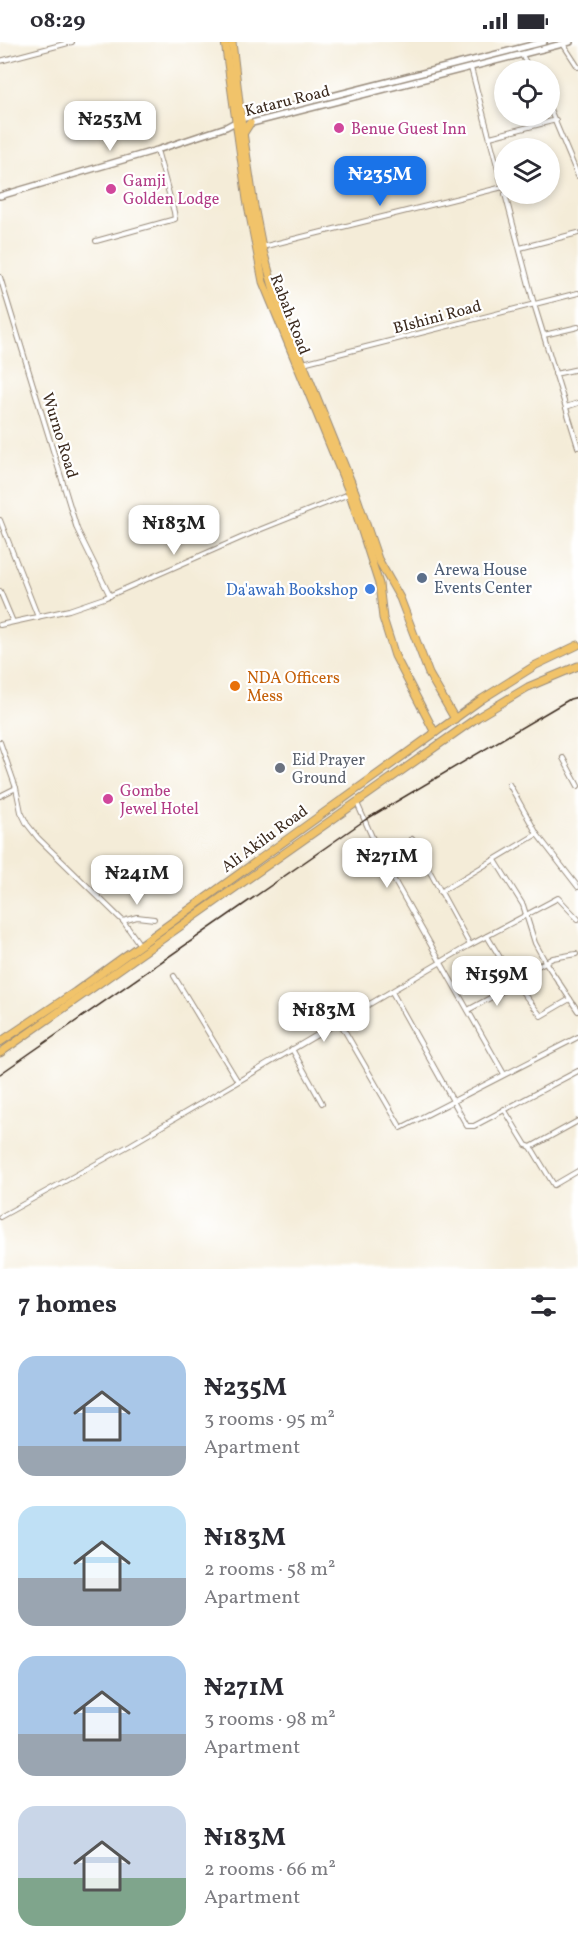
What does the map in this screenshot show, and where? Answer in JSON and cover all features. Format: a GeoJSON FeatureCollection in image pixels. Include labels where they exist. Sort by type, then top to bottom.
{"type":"FeatureCollection","features":[{"type":"Feature","properties":{"kind":"main road","name":"Rabah Road"},"geometry":{"type":"LineString","coordinates":[[225,42],[242,121],[262,247],[275,294],[355,492],[378,560],[400,598],[429,674],[455,719]]}},
{"type":"Feature","properties":{"kind":"main road","name":"Rabah Road"},"geometry":{"type":"LineString","coordinates":[[232,42],[252,230],[263,282],[350,494],[379,584],[383,618],[395,656],[435,732]]}},
{"type":"Feature","properties":{"kind":"main road","name":"Ali Akilu Road"},"geometry":{"type":"LineString","coordinates":[[0,1042],[140,945],[435,732],[536,665],[578,645]]}},
{"type":"Feature","properties":{"kind":"main road","name":"Ali Akilu Road"},"geometry":{"type":"LineString","coordinates":[[0,1053],[508,698],[578,666]]}},
{"type":"Feature","properties":{"kind":"main road"},"geometry":{"type":"LineString","coordinates":[[41,1015],[46,1022]]}},
{"type":"Feature","properties":{"kind":"street"},"geometry":{"type":"LineString","coordinates":[[0,62],[72,42]]}},
{"type":"Feature","properties":{"kind":"street","name":"Kataru Road"},"geometry":{"type":"LineString","coordinates":[[0,196],[157,150],[242,121],[544,42]]}},
{"type":"Feature","properties":{"kind":"street","name":"Kataru Road"},"geometry":{"type":"LineString","coordinates":[[242,121],[570,42]]}},
{"type":"Feature","properties":{"kind":"street"},"geometry":{"type":"LineString","coordinates":[[563,44],[578,67]]}},
{"type":"Feature","properties":{"kind":"street"},"geometry":{"type":"LineString","coordinates":[[521,54],[524,60]]}},
{"type":"Feature","properties":{"kind":"street"},"geometry":{"type":"LineString","coordinates":[[471,67],[494,152]]}},
{"type":"Feature","properties":{"kind":"street"},"geometry":{"type":"LineString","coordinates":[[490,137],[533,126]]}},
{"type":"Feature","properties":{"kind":"street"},"geometry":{"type":"LineString","coordinates":[[558,126],[578,176]]}},
{"type":"Feature","properties":{"kind":"street"},"geometry":{"type":"LineString","coordinates":[[96,241],[175,219],[157,150]]}},
{"type":"Feature","properties":{"kind":"street"},"geometry":{"type":"LineString","coordinates":[[262,247],[494,193]]}},
{"type":"Feature","properties":{"kind":"street"},"geometry":{"type":"LineString","coordinates":[[508,204],[534,304],[578,447]]}},
{"type":"Feature","properties":{"kind":"street"},"geometry":{"type":"LineString","coordinates":[[520,248],[578,233]]}},
{"type":"Feature","properties":{"kind":"street","name":"Wurno Road"},"geometry":{"type":"LineString","coordinates":[[0,277],[77,529],[110,596]]}},
{"type":"Feature","properties":{"kind":"street","name":"BIshini Road"},"geometry":{"type":"LineString","coordinates":[[302,363],[578,293]]}},
{"type":"Feature","properties":{"kind":"street"},"geometry":{"type":"LineString","coordinates":[[543,335],[578,327]]}},
{"type":"Feature","properties":{"kind":"street"},"geometry":{"type":"LineString","coordinates":[[555,374],[578,369]]}},
{"type":"Feature","properties":{"kind":"street"},"geometry":{"type":"LineString","coordinates":[[566,407],[578,403]]}},
{"type":"Feature","properties":{"kind":"street"},"geometry":{"type":"LineString","coordinates":[[0,624],[69,610],[110,596],[259,530],[350,494]]}},
{"type":"Feature","properties":{"kind":"street"},"geometry":{"type":"LineString","coordinates":[[0,520],[38,616]]}},
{"type":"Feature","properties":{"kind":"street"},"geometry":{"type":"LineString","coordinates":[[0,591],[13,622]]}},
{"type":"Feature","properties":{"kind":"street"},"geometry":{"type":"LineString","coordinates":[[0,742],[16,788],[21,812],[27,824],[38,838],[123,921],[140,945]]}},
{"type":"Feature","properties":{"kind":"street"},"geometry":{"type":"LineString","coordinates":[[563,758],[578,786]]}},
{"type":"Feature","properties":{"kind":"street"},"geometry":{"type":"LineString","coordinates":[[509,784],[537,834],[578,887]]}},
{"type":"Feature","properties":{"kind":"street"},"geometry":{"type":"LineString","coordinates":[[0,796],[16,788]]}},
{"type":"Feature","properties":{"kind":"street"},"geometry":{"type":"LineString","coordinates":[[357,803],[381,857],[504,1074]]}},
{"type":"Feature","properties":{"kind":"street"},"geometry":{"type":"LineString","coordinates":[[440,892],[537,834]]}},
{"type":"Feature","properties":{"kind":"street"},"geometry":{"type":"LineString","coordinates":[[412,839],[470,945]]}},
{"type":"Feature","properties":{"kind":"street"},"geometry":{"type":"LineString","coordinates":[[495,860],[522,905],[535,942],[546,963],[577,1007]]}},
{"type":"Feature","properties":{"kind":"street"},"geometry":{"type":"LineString","coordinates":[[0,1217],[130,1144],[470,945],[558,898],[578,919]]}},
{"type":"Feature","properties":{"kind":"street"},"geometry":{"type":"LineString","coordinates":[[123,921],[137,917],[154,919]]}},
{"type":"Feature","properties":{"kind":"street"},"geometry":{"type":"LineString","coordinates":[[487,936],[516,984],[541,1016],[570,999]]}},
{"type":"Feature","properties":{"kind":"street"},"geometry":{"type":"LineString","coordinates":[[513,979],[563,955],[576,954]]}},
{"type":"Feature","properties":{"kind":"street"},"geometry":{"type":"LineString","coordinates":[[174,976],[237,1080]]}},
{"type":"Feature","properties":{"kind":"street"},"geometry":{"type":"LineString","coordinates":[[468,1010],[516,984]]}},
{"type":"Feature","properties":{"kind":"street"},"geometry":{"type":"LineString","coordinates":[[392,992],[467,1126],[470,1127],[578,1071]]}},
{"type":"Feature","properties":{"kind":"street"},"geometry":{"type":"LineString","coordinates":[[339,1021],[401,1128],[578,1037]]}},
{"type":"Feature","properties":{"kind":"street"},"geometry":{"type":"LineString","coordinates":[[292,1049],[322,1103]]}},
{"type":"Feature","properties":{"kind":"street"},"geometry":{"type":"LineString","coordinates":[[504,1109],[554,1185],[578,1171]]}},
{"type":"Feature","properties":{"kind":"street"},"geometry":{"type":"LineString","coordinates":[[531,1147],[578,1121]]}},
{"type":"Feature","properties":{"kind":"railway"},"geometry":{"type":"LineString","coordinates":[[0,1074],[365,820],[570,699],[578,697]]}},
{"type":"Feature","properties":{"kind":"place","name":"Benue Guest Inn"},"geometry":{"type":"Point","coordinates":[339,128]}},
{"type":"Feature","properties":{"kind":"place","name":"Gamji Golden Lodge"},"geometry":{"type":"Point","coordinates":[111,189]}},
{"type":"Feature","properties":{"kind":"place","name":"Arewa House Events Center"},"geometry":{"type":"Point","coordinates":[422,578]}},
{"type":"Feature","properties":{"kind":"place","name":"Da'awah Bookshop"},"geometry":{"type":"Point","coordinates":[370,589]}},
{"type":"Feature","properties":{"kind":"place","name":"NDA Officers Mess"},"geometry":{"type":"Point","coordinates":[235,686]}},
{"type":"Feature","properties":{"kind":"place","name":"Eid Prayer Ground"},"geometry":{"type":"Point","coordinates":[280,768]}},
{"type":"Feature","properties":{"kind":"place","name":"Gombe Jewel Hotel"},"geometry":{"type":"Point","coordinates":[108,799]}}]}
